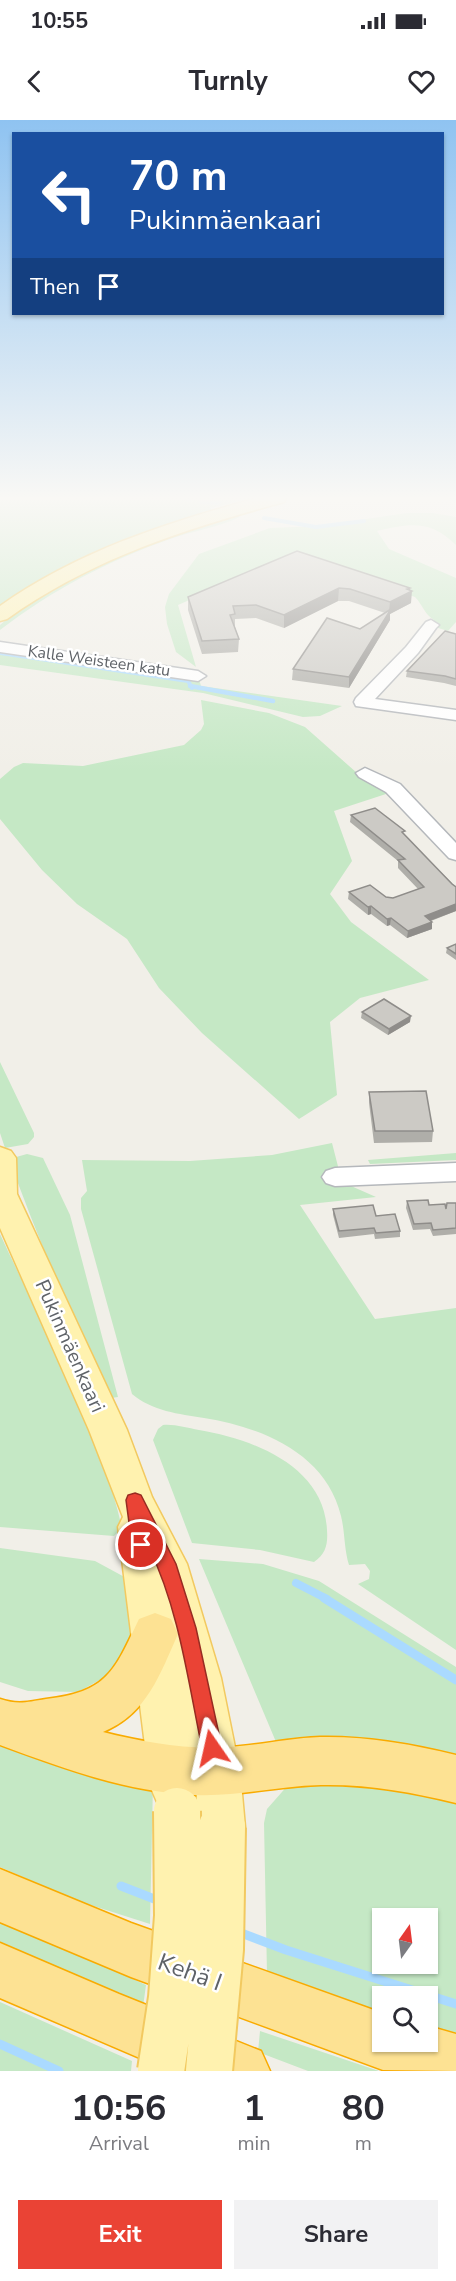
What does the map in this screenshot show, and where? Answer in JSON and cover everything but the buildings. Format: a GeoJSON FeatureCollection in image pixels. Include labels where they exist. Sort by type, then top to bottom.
{"type":"FeatureCollection","features":[{"type":"Feature","properties":{"kind":"highway"},"geometry":{"type":"LineString","coordinates":[[5,1724],[80,1718],[112,1704],[130,1687],[154,1634]]}},
{"type":"Feature","properties":{"kind":"highway"},"geometry":{"type":"LineString","coordinates":[[5,1724],[188,1784],[282,1764],[354,1762],[380,1763],[456,1779]]}},
{"type":"Feature","properties":{"kind":"highway","name":"Kehä I"},"geometry":{"type":"LineString","coordinates":[[0,1895],[130,1950],[372,2037]]}},
{"type":"Feature","properties":{"kind":"highway"},"geometry":{"type":"LineString","coordinates":[[0,1970],[108,2018],[241,2071]]}},
{"type":"Feature","properties":{"kind":"highway","name":"Kehä I"},"geometry":{"type":"LineString","coordinates":[[420,2052],[456,2063]]}},
{"type":"Feature","properties":{"kind":"main road"},"geometry":{"type":"LineString","coordinates":[[0,615],[38,589]]}},
{"type":"Feature","properties":{"kind":"main road","name":"Pukinmäenkaari"},"geometry":{"type":"LineString","coordinates":[[0,1158],[1,1192],[108,1430],[135,1500],[166,1564],[187,1628],[188,1784],[172,1998],[161,2071]]}},
{"type":"Feature","properties":{"kind":"main road","name":"Pukinmäenkaari"},"geometry":{"type":"LineString","coordinates":[[135,1500],[154,1634],[188,1784],[222,1827],[223,1924],[218,2008],[209,2071]]}},
{"type":"Feature","properties":{"kind":"street"},"geometry":{"type":"LineString","coordinates":[[431,625],[412,650],[362,702],[456,715]]}},
{"type":"Feature","properties":{"kind":"street","name":"Kalle Weisteen katu"},"geometry":{"type":"LineString","coordinates":[[0,647],[198,676]]}},
{"type":"Feature","properties":{"kind":"street"},"geometry":{"type":"LineString","coordinates":[[364,773],[393,788],[456,854]]}},
{"type":"Feature","properties":{"kind":"street"},"geometry":{"type":"LineString","coordinates":[[335,1177],[456,1172]]}},
{"type":"Feature","properties":{"kind":"green space"},"geometry":{"type":"Polygon","coordinates":[[[0,589],[26,589],[24,590],[0,607],[0,589]]]}},
{"type":"Feature","properties":{"kind":"green space"},"geometry":{"type":"Polygon","coordinates":[[[50,589],[60,589],[0,630],[0,625],[50,589]]]}},
{"type":"Feature","properties":{"kind":"green space"},"geometry":{"type":"Polygon","coordinates":[[[173,589],[214,589],[178,605],[196,667],[176,652],[167,624],[165,607],[173,589]]]}},
{"type":"Feature","properties":{"kind":"green space"},"geometry":{"type":"Polygon","coordinates":[[[391,589],[456,589],[456,622],[448,631],[435,627],[434,620],[415,597],[391,589]]]}},
{"type":"Feature","properties":{"kind":"green space"},"geometry":{"type":"Polygon","coordinates":[[[0,649],[199,679],[201,686],[342,706],[320,716],[303,717],[203,693],[0,665],[0,649]]]}},
{"type":"Feature","properties":{"kind":"green space"},"geometry":{"type":"Polygon","coordinates":[[[201,700],[269,713],[305,727],[357,773],[389,793],[334,811],[352,861],[330,894],[351,922],[429,980],[360,998],[330,1022],[337,1095],[299,1119],[202,1033],[159,988],[127,939],[77,904],[42,870],[0,819],[0,779],[14,767],[23,763],[83,766],[184,745],[201,730],[204,724],[201,700]]]}},
{"type":"Feature","properties":{"kind":"green space"},"geometry":{"type":"Polygon","coordinates":[[[0,1062],[34,1133],[34,1137],[28,1144],[5,1148],[0,1133],[0,1062]]]}},
{"type":"Feature","properties":{"kind":"green space"},"geometry":{"type":"Polygon","coordinates":[[[332,1143],[342,1182],[376,1197],[300,1205],[375,1319],[456,1308],[456,1650],[358,1584],[369,1579],[370,1571],[365,1564],[349,1565],[341,1516],[333,1494],[321,1475],[306,1460],[268,1436],[247,1428],[166,1411],[132,1394],[81,1209],[81,1198],[87,1191],[82,1160],[190,1161],[272,1155],[332,1143]]]}},
{"type":"Feature","properties":{"kind":"green space"},"geometry":{"type":"Polygon","coordinates":[[[456,1153],[456,1160],[370,1164],[368,1160],[456,1153]]]}},
{"type":"Feature","properties":{"kind":"green space"},"geometry":{"type":"Polygon","coordinates":[[[27,1154],[43,1158],[70,1215],[118,1397],[111,1398],[69,1310],[9,1159],[27,1154]]]}},
{"type":"Feature","properties":{"kind":"green space"},"geometry":{"type":"Polygon","coordinates":[[[0,1234],[69,1378],[99,1452],[122,1528],[114,1536],[0,1527],[0,1234]]]}},
{"type":"Feature","properties":{"kind":"green space"},"geometry":{"type":"Polygon","coordinates":[[[163,1425],[181,1426],[241,1440],[282,1459],[299,1473],[313,1489],[323,1508],[327,1540],[321,1556],[314,1562],[260,1550],[192,1543],[153,1440],[158,1429],[163,1425]]]}},
{"type":"Feature","properties":{"kind":"green space"},"geometry":{"type":"Polygon","coordinates":[[[0,1548],[95,1561],[130,1580],[137,1634],[118,1670],[78,1692],[28,1691],[0,1682],[0,1548]]]}},
{"type":"Feature","properties":{"kind":"green space"},"geometry":{"type":"Polygon","coordinates":[[[199,1559],[263,1564],[319,1581],[456,1667],[456,1760],[279,1749],[199,1559]]]}},
{"type":"Feature","properties":{"kind":"green space"},"geometry":{"type":"Polygon","coordinates":[[[0,1736],[153,1783],[150,1924],[78,1901],[0,1867],[0,1736]]]}},
{"type":"Feature","properties":{"kind":"green space"},"geometry":{"type":"Polygon","coordinates":[[[353,1781],[456,1798],[456,2037],[438,2031],[438,1986],[372,1986],[372,2011],[267,1974],[264,1823],[267,1809],[289,1784],[353,1781]]]}},
{"type":"Feature","properties":{"kind":"green space"},"geometry":{"type":"Polygon","coordinates":[[[0,1919],[146,1985],[143,2007],[0,1947],[0,1919]]]}},
{"type":"Feature","properties":{"kind":"green space"},"geometry":{"type":"Polygon","coordinates":[[[0,2002],[132,2061],[131,2071],[0,2071],[0,2002]]]}},
{"type":"Feature","properties":{"kind":"green space"},"geometry":{"type":"Polygon","coordinates":[[[260,2031],[379,2071],[308,2071],[258,2052],[260,2031]]]}},
{"type":"Feature","properties":{"kind":"waterway"},"geometry":{"type":"LineString","coordinates":[[0,653],[188,681],[191,686]]}},
{"type":"Feature","properties":{"kind":"waterway"},"geometry":{"type":"LineString","coordinates":[[191,686],[273,701]]}},
{"type":"Feature","properties":{"kind":"waterway"},"geometry":{"type":"LineString","coordinates":[[296,1583],[327,1599]]}},
{"type":"Feature","properties":{"kind":"waterway"},"geometry":{"type":"LineString","coordinates":[[324,1598],[456,1680]]}},
{"type":"Feature","properties":{"kind":"waterway"},"geometry":{"type":"LineString","coordinates":[[121,1886],[162,1902]]}},
{"type":"Feature","properties":{"kind":"waterway"},"geometry":{"type":"LineString","coordinates":[[236,1931],[286,1950],[456,2004]]}},
{"type":"Feature","properties":{"kind":"waterway"},"geometry":{"type":"LineString","coordinates":[[0,2044],[59,2071]]}},
{"type":"Feature","properties":{"kind":"route"},"geometry":{"type":"LineString","coordinates":[[141,1545],[135,1500],[166,1564],[187,1628],[212,1748]]}}]}
